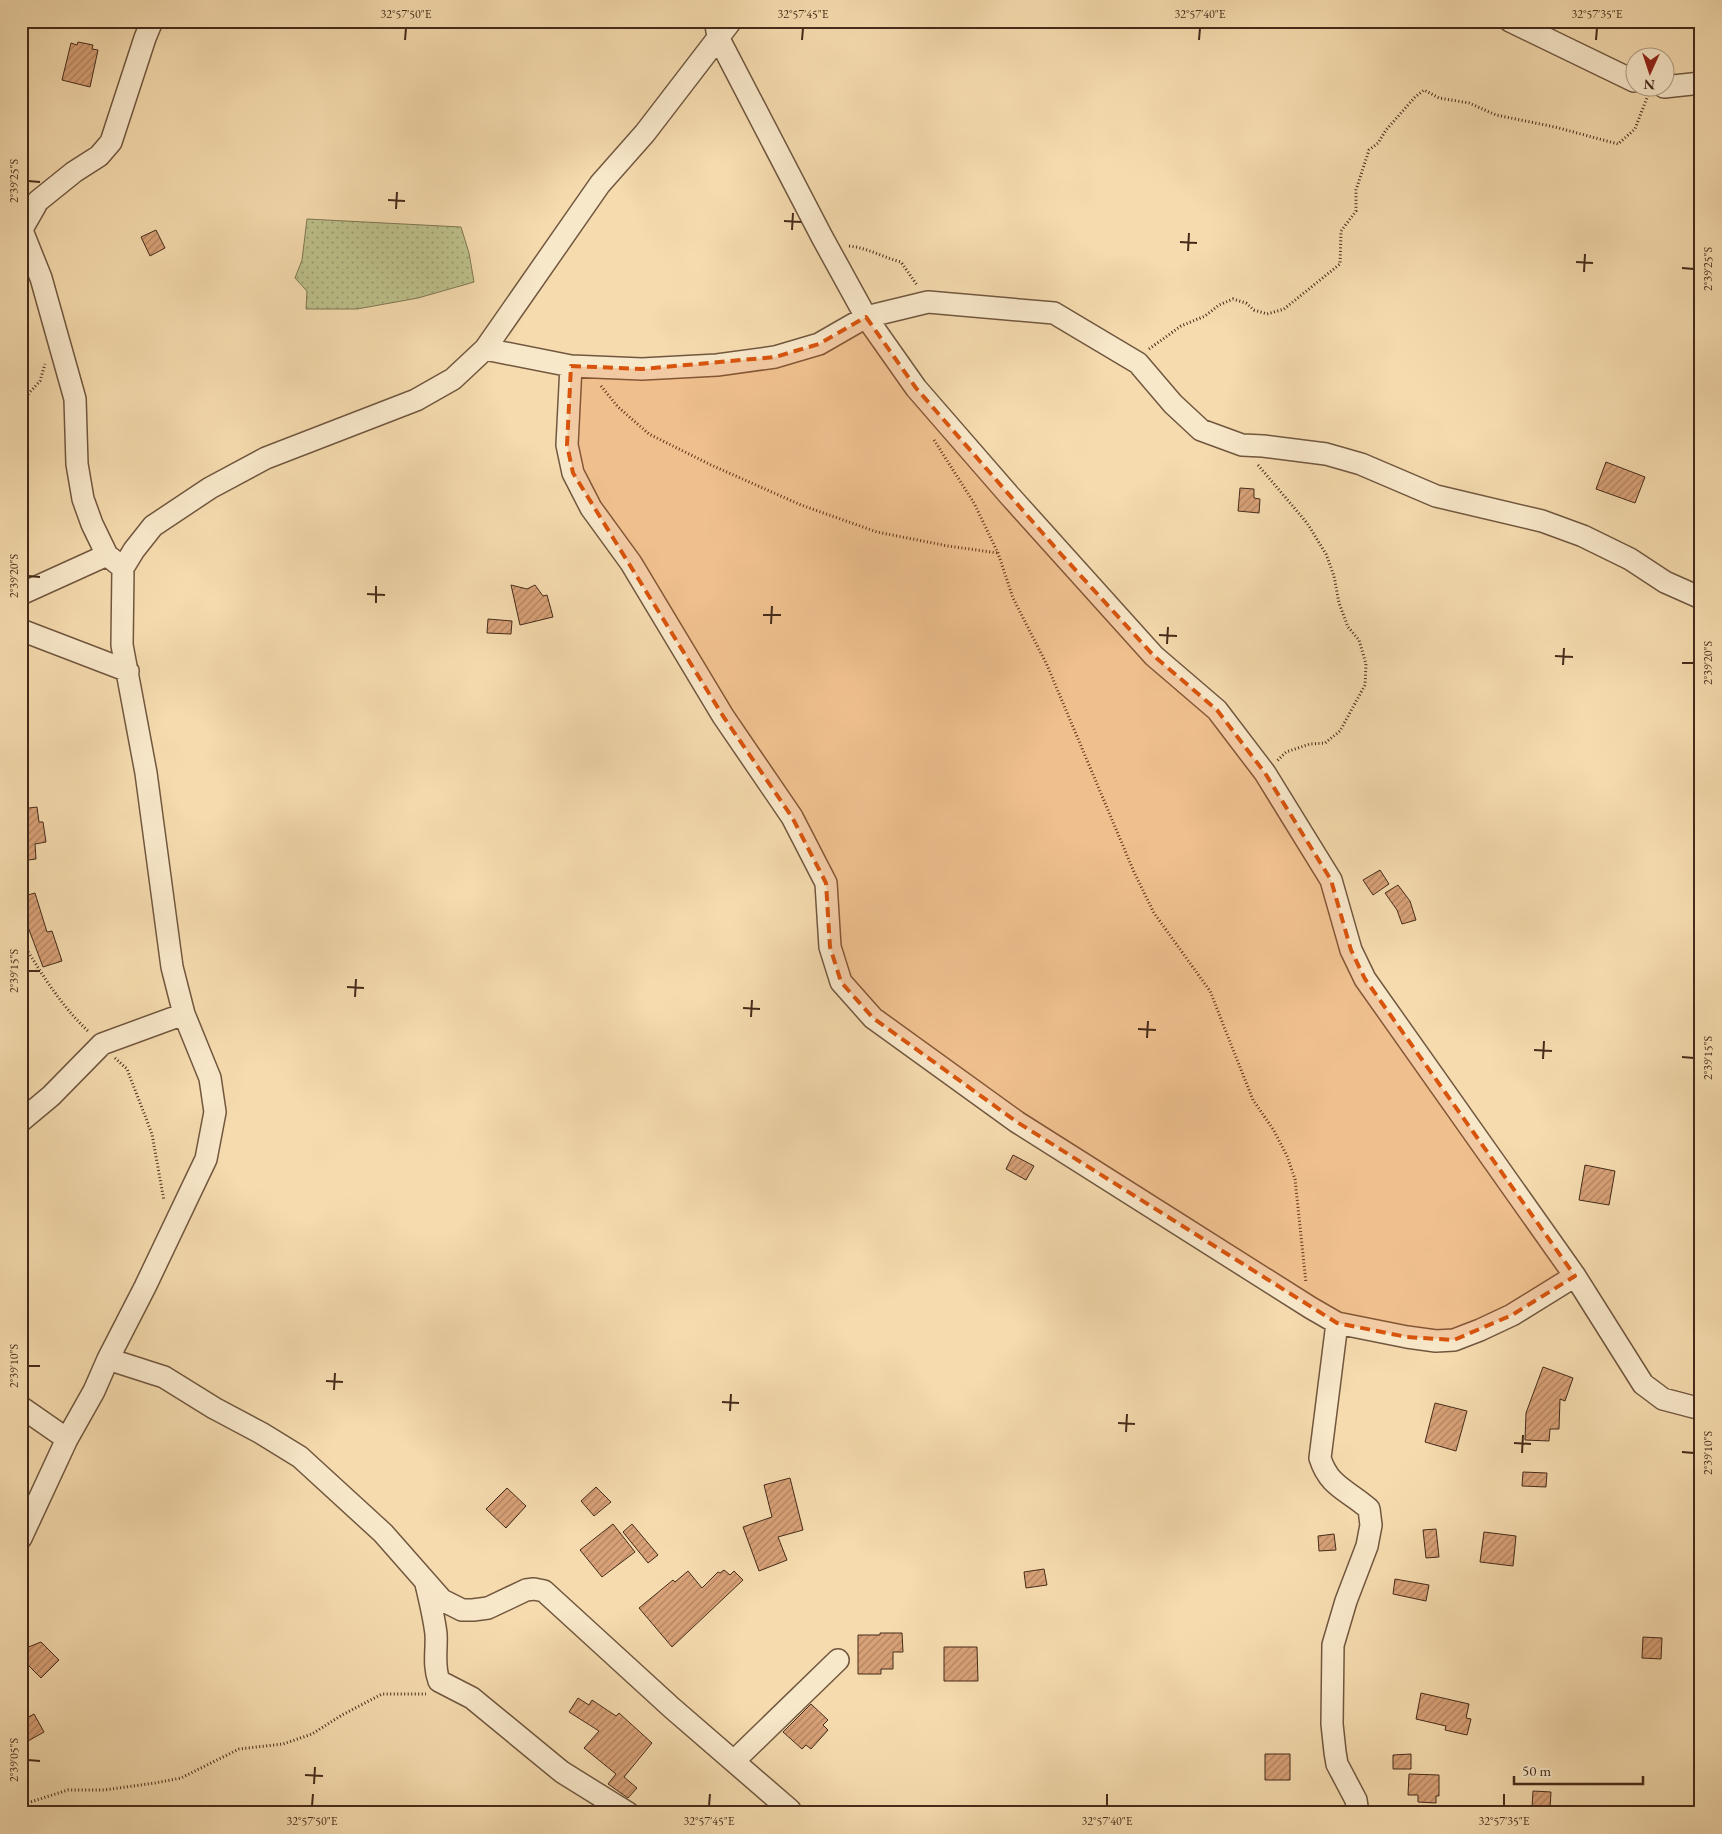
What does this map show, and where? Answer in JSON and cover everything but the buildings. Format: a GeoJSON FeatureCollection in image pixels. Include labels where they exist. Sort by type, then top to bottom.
{"type":"FeatureCollection","features":[{"type":"Feature","properties":{"kind":"street"},"geometry":{"type":"LineString","coordinates":[[123,568],[107,555],[92,524],[83,499],[77,464],[75,399],[41,278],[21,229],[38,202],[74,172],[99,156],[111,142],[152,21]]}},
{"type":"Feature","properties":{"kind":"street"},"geometry":{"type":"LineString","coordinates":[[1510,21],[1624,74]]}},
{"type":"Feature","properties":{"kind":"street"},"geometry":{"type":"LineString","coordinates":[[21,1538],[67,1440],[94,1391],[206,1159],[215,1112],[210,1078],[184,1014],[171,958],[146,773],[122,644],[123,568],[134,550],[153,526],[210,488],[266,458],[416,400],[453,379],[485,349],[600,184],[644,133],[722,26],[822,237],[866,317],[916,388],[1009,495],[1154,656],[1217,710],[1265,773],[1331,880],[1351,950],[1365,978],[1575,1276],[1643,1384],[1663,1400],[1701,1409]]}},
{"type":"Feature","properties":{"kind":"street"},"geometry":{"type":"LineString","coordinates":[[1674,85],[1701,83]]}},
{"type":"Feature","properties":{"kind":"street"},"geometry":{"type":"LineString","coordinates":[[485,349],[577,366],[642,369],[717,365],[775,357],[819,344],[866,317],[928,302],[1054,313],[1138,363],[1173,404],[1201,430],[1242,445],[1326,454],[1361,464],[1436,496],[1542,521],[1583,536],[1630,559],[1665,582],[1701,598]]}},
{"type":"Feature","properties":{"kind":"street"},"geometry":{"type":"LineString","coordinates":[[577,366],[567,445],[573,473],[591,508],[631,563],[723,716],[792,818],[826,883],[830,947],[841,982],[873,1018],[1017,1122],[1336,1323],[1407,1338],[1436,1341],[1454,1340],[1480,1330],[1512,1314],[1575,1276]]}},
{"type":"Feature","properties":{"kind":"street"},"geometry":{"type":"LineString","coordinates":[[21,594],[107,555]]}},
{"type":"Feature","properties":{"kind":"street"},"geometry":{"type":"LineString","coordinates":[[21,630],[128,671]]}},
{"type":"Feature","properties":{"kind":"street"},"geometry":{"type":"LineString","coordinates":[[21,1121],[51,1096],[102,1044],[184,1014]]}},
{"type":"Feature","properties":{"kind":"street"},"geometry":{"type":"LineString","coordinates":[[1336,1323],[1320,1458],[1324,1472],[1337,1486],[1369,1509],[1371,1525],[1367,1546],[1346,1601],[1333,1645],[1332,1724],[1335,1752],[1337,1764],[1356,1800],[1358,1813]]}},
{"type":"Feature","properties":{"kind":"street"},"geometry":{"type":"LineString","coordinates":[[108,1359],[164,1377],[214,1408],[300,1456],[383,1533],[442,1600],[462,1610],[473,1610],[488,1608],[526,1590],[544,1591],[790,1810]]}},
{"type":"Feature","properties":{"kind":"street"},"geometry":{"type":"LineString","coordinates":[[21,1407],[67,1440]]}},
{"type":"Feature","properties":{"kind":"street"},"geometry":{"type":"LineString","coordinates":[[426,1583],[434,1619],[436,1672],[439,1681],[472,1698],[562,1772],[628,1813]]}},
{"type":"Feature","properties":{"kind":"street"},"geometry":{"type":"LineString","coordinates":[[734,1761],[838,1660]]}},
{"type":"Feature","properties":{"kind":"path"},"geometry":{"type":"LineString","coordinates":[[1138,363],[1146,350],[1181,326],[1205,316],[1219,305],[1233,299],[1246,303],[1254,310],[1267,314],[1284,308],[1340,264],[1341,231],[1356,211],[1356,190],[1369,150],[1378,143],[1386,130],[1414,96],[1424,90],[1439,98],[1469,103],[1496,115],[1555,127],[1618,144],[1635,129],[1647,98]]}},
{"type":"Feature","properties":{"kind":"path"},"geometry":{"type":"LineString","coordinates":[[822,237],[846,245],[864,248],[883,258],[901,262],[928,302]]}},
{"type":"Feature","properties":{"kind":"path"},"geometry":{"type":"LineString","coordinates":[[21,402],[40,381],[46,362]]}},
{"type":"Feature","properties":{"kind":"path"},"geometry":{"type":"LineString","coordinates":[[577,366],[618,407],[649,434],[711,465],[801,505],[877,532],[948,546],[998,553]]}},
{"type":"Feature","properties":{"kind":"path"},"geometry":{"type":"LineString","coordinates":[[21,394],[26,397]]}},
{"type":"Feature","properties":{"kind":"path"},"geometry":{"type":"LineString","coordinates":[[930,433],[974,503],[998,553],[1014,598],[1048,665],[1130,863],[1154,914],[1210,991],[1253,1100],[1273,1130],[1287,1156],[1295,1179],[1303,1272],[1311,1308]]}},
{"type":"Feature","properties":{"kind":"path"},"geometry":{"type":"LineString","coordinates":[[1242,445],[1307,523],[1326,554],[1334,576],[1339,603],[1348,628],[1359,640],[1366,664],[1365,685],[1340,731],[1325,743],[1310,744],[1286,752],[1265,773]]}},
{"type":"Feature","properties":{"kind":"path"},"geometry":{"type":"LineString","coordinates":[[21,940],[50,986],[73,1017],[127,1069],[152,1134],[170,1233]]}},
{"type":"Feature","properties":{"kind":"path"},"geometry":{"type":"LineString","coordinates":[[21,1805],[68,1790],[104,1790],[181,1778],[238,1750],[283,1744],[312,1734],[342,1714],[382,1694],[414,1693],[433,1695]]}},
{"type":"Feature","properties":{"kind":"highlighted area"},"geometry":{"type":"Polygon","coordinates":[[[866,317],[916,388],[1060,553],[1154,656],[1217,710],[1265,773],[1331,880],[1351,950],[1365,979],[1575,1276],[1512,1315],[1454,1340],[1407,1337],[1337,1323],[1017,1122],[873,1018],[841,982],[830,947],[826,883],[792,817],[723,716],[573,473],[567,445],[571,366],[642,369],[775,357],[819,344],[866,317]]]}},
{"type":"Feature","properties":{"kind":"green space"},"geometry":{"type":"Polygon","coordinates":[[[307,219],[461,227],[469,253],[474,282],[418,298],[357,309],[306,309],[307,291],[295,278],[302,260],[307,219]]]}}]}
